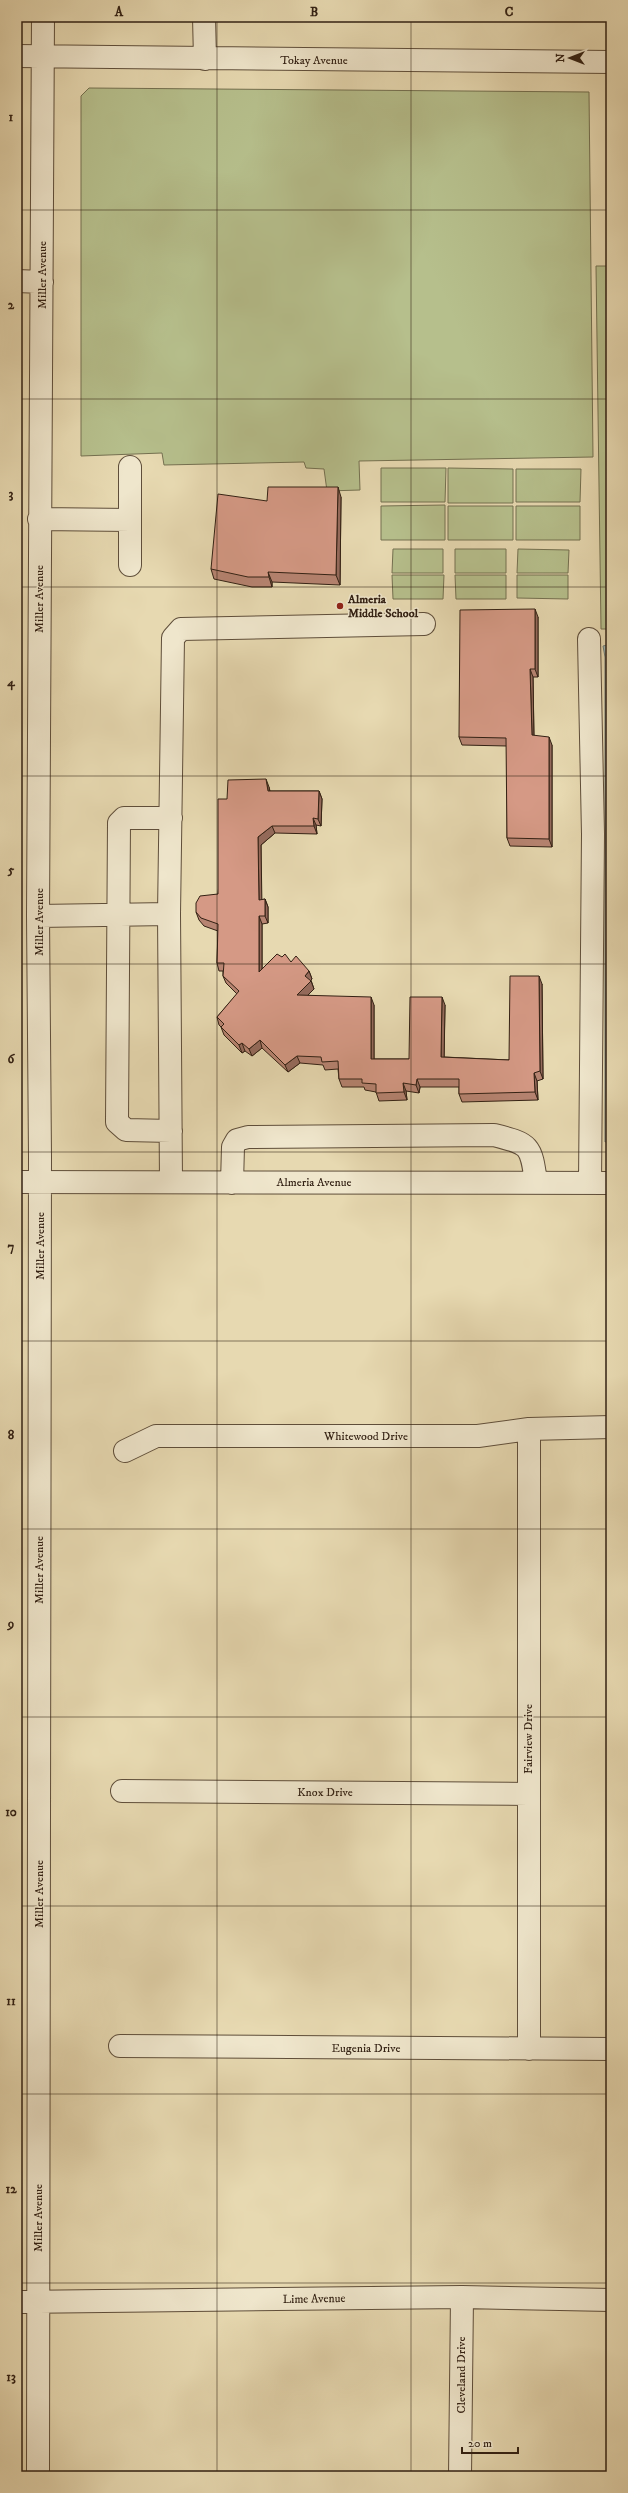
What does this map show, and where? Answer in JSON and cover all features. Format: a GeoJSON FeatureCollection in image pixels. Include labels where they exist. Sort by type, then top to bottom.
{"type":"FeatureCollection","features":[{"type":"Feature","properties":{"kind":"street","name":"Miller Avenue"},"geometry":{"type":"LineString","coordinates":[[38,2476],[28,2302],[40,1182],[38,916],[39,519],[43,17]]}},
{"type":"Feature","properties":{"kind":"street"},"geometry":{"type":"LineString","coordinates":[[204,17],[205,59]]}},
{"type":"Feature","properties":{"kind":"street","name":"Tokay Avenue"},"geometry":{"type":"LineString","coordinates":[[17,56],[43,58],[611,62]]}},
{"type":"Feature","properties":{"kind":"street"},"geometry":{"type":"LineString","coordinates":[[17,282],[42,282]]}},
{"type":"Feature","properties":{"kind":"street"},"geometry":{"type":"LineString","coordinates":[[130,467],[130,565]]}},
{"type":"Feature","properties":{"kind":"street"},"geometry":{"type":"LineString","coordinates":[[39,519],[130,520]]}},
{"type":"Feature","properties":{"kind":"street"},"geometry":{"type":"LineString","coordinates":[[171,1181],[169,914],[173,638],[181,629],[424,624]]}},
{"type":"Feature","properties":{"kind":"street"},"geometry":{"type":"LineString","coordinates":[[590,639],[601,1183]]}},
{"type":"Feature","properties":{"kind":"street"},"geometry":{"type":"LineString","coordinates":[[171,818],[124,818],[119,823],[117,1122],[126,1130],[171,1131]]}},
{"type":"Feature","properties":{"kind":"street"},"geometry":{"type":"LineString","coordinates":[[38,916],[169,914]]}},
{"type":"Feature","properties":{"kind":"street"},"geometry":{"type":"LineString","coordinates":[[232,1183],[233,1147],[237,1140],[248,1136],[486,1136],[519,1141],[527,1147],[533,1158],[536,1182]]}},
{"type":"Feature","properties":{"kind":"street","name":"Almeria Avenue"},"geometry":{"type":"LineString","coordinates":[[17,1182],[171,1181],[232,1183],[601,1183]]}},
{"type":"Feature","properties":{"kind":"street","name":"Whitewood Drive"},"geometry":{"type":"LineString","coordinates":[[125,1451],[156,1436],[478,1436],[529,1429],[611,1427]]}},
{"type":"Feature","properties":{"kind":"street","name":"Fairview Drive"},"geometry":{"type":"LineString","coordinates":[[529,1429],[528,1794],[530,2049]]}},
{"type":"Feature","properties":{"kind":"street","name":"Knox Drive"},"geometry":{"type":"LineString","coordinates":[[122,1791],[528,1794]]}},
{"type":"Feature","properties":{"kind":"street","name":"Eugenia Drive"},"geometry":{"type":"LineString","coordinates":[[120,2046],[611,2049]]}},
{"type":"Feature","properties":{"kind":"street","name":"Lime Avenue"},"geometry":{"type":"LineString","coordinates":[[28,2302],[462,2297],[611,2300]]}},
{"type":"Feature","properties":{"kind":"street","name":"Cleveland Drive"},"geometry":{"type":"LineString","coordinates":[[460,2476],[462,2297]]}},
{"type":"Feature","properties":{"kind":"green space"},"geometry":{"type":"Polygon","coordinates":[[[89,88],[589,92],[593,457],[359,461],[360,490],[327,491],[324,469],[306,468],[304,462],[164,465],[162,453],[81,456],[81,96],[89,88]]]}},
{"type":"Feature","properties":{"kind":"green space"},"geometry":{"type":"Polygon","coordinates":[[[596,266],[611,266],[611,629],[601,629],[596,266]]]}},
{"type":"Feature","properties":{"kind":"green space"},"geometry":{"type":"Polygon","coordinates":[[[381,468],[446,468],[445,502],[381,502],[381,468]]]}},
{"type":"Feature","properties":{"kind":"green space"},"geometry":{"type":"Polygon","coordinates":[[[448,468],[513,469],[513,503],[448,503],[448,468]]]}},
{"type":"Feature","properties":{"kind":"green space"},"geometry":{"type":"Polygon","coordinates":[[[516,469],[581,469],[580,502],[516,502],[516,469]]]}},
{"type":"Feature","properties":{"kind":"green space"},"geometry":{"type":"Polygon","coordinates":[[[445,505],[445,540],[381,540],[381,506],[445,505]]]}},
{"type":"Feature","properties":{"kind":"green space"},"geometry":{"type":"Polygon","coordinates":[[[448,506],[513,506],[513,540],[448,540],[448,506]]]}},
{"type":"Feature","properties":{"kind":"green space"},"geometry":{"type":"Polygon","coordinates":[[[516,506],[580,506],[580,540],[516,540],[516,506]]]}},
{"type":"Feature","properties":{"kind":"green space"},"geometry":{"type":"Polygon","coordinates":[[[393,549],[443,549],[443,573],[392,573],[393,549]]]}},
{"type":"Feature","properties":{"kind":"green space"},"geometry":{"type":"Polygon","coordinates":[[[455,549],[506,549],[506,573],[455,573],[455,549]]]}},
{"type":"Feature","properties":{"kind":"green space"},"geometry":{"type":"Polygon","coordinates":[[[518,549],[569,550],[568,573],[517,573],[518,549]]]}},
{"type":"Feature","properties":{"kind":"green space"},"geometry":{"type":"Polygon","coordinates":[[[392,575],[444,575],[443,599],[393,599],[392,575]]]}},
{"type":"Feature","properties":{"kind":"green space"},"geometry":{"type":"Polygon","coordinates":[[[455,575],[506,575],[506,599],[456,599],[455,575]]]}},
{"type":"Feature","properties":{"kind":"green space"},"geometry":{"type":"Polygon","coordinates":[[[517,575],[568,575],[568,599],[517,598],[517,575]]]}},
{"type":"Feature","properties":{"kind":"water"},"geometry":{"type":"Polygon","coordinates":[[[611,644],[611,1141],[605,1142],[605,657],[603,646],[611,644]]]}},
{"type":"Feature","properties":{"kind":"building"},"geometry":{"type":"Polygon","coordinates":[[[268,487],[338,487],[336,575],[268,572],[269,577],[248,577],[211,569],[218,494],[267,501],[268,487]]]}},
{"type":"Feature","properties":{"kind":"building"},"geometry":{"type":"Polygon","coordinates":[[[535,609],[535,669],[530,669],[532,735],[549,737],[549,839],[507,838],[506,738],[459,737],[460,610],[535,609]]]}},
{"type":"Feature","properties":{"kind":"building"},"geometry":{"type":"Polygon","coordinates":[[[266,779],[268,791],[319,791],[318,819],[313,818],[314,826],[272,826],[258,837],[259,900],[265,899],[265,916],[259,916],[259,972],[277,954],[282,957],[285,954],[291,962],[296,956],[309,971],[305,976],[311,981],[297,995],[371,997],[371,1059],[409,1059],[410,997],[442,997],[441,1057],[509,1060],[510,976],[539,976],[540,1071],[534,1073],[535,1092],[459,1094],[459,1079],[417,1079],[416,1085],[403,1083],[404,1092],[376,1093],[376,1084],[362,1083],[362,1079],[339,1079],[338,1061],[322,1062],[321,1057],[297,1056],[285,1065],[260,1040],[249,1049],[242,1043],[239,1045],[221,1027],[224,1024],[217,1017],[239,991],[223,976],[224,963],[217,963],[218,924],[201,918],[196,912],[196,903],[200,896],[218,894],[218,799],[227,799],[228,780],[266,779]]]}},
{"type":"Feature","properties":{"kind":"place","name":"Almeria Middle School"},"geometry":{"type":"Point","coordinates":[340,606]}}]}
